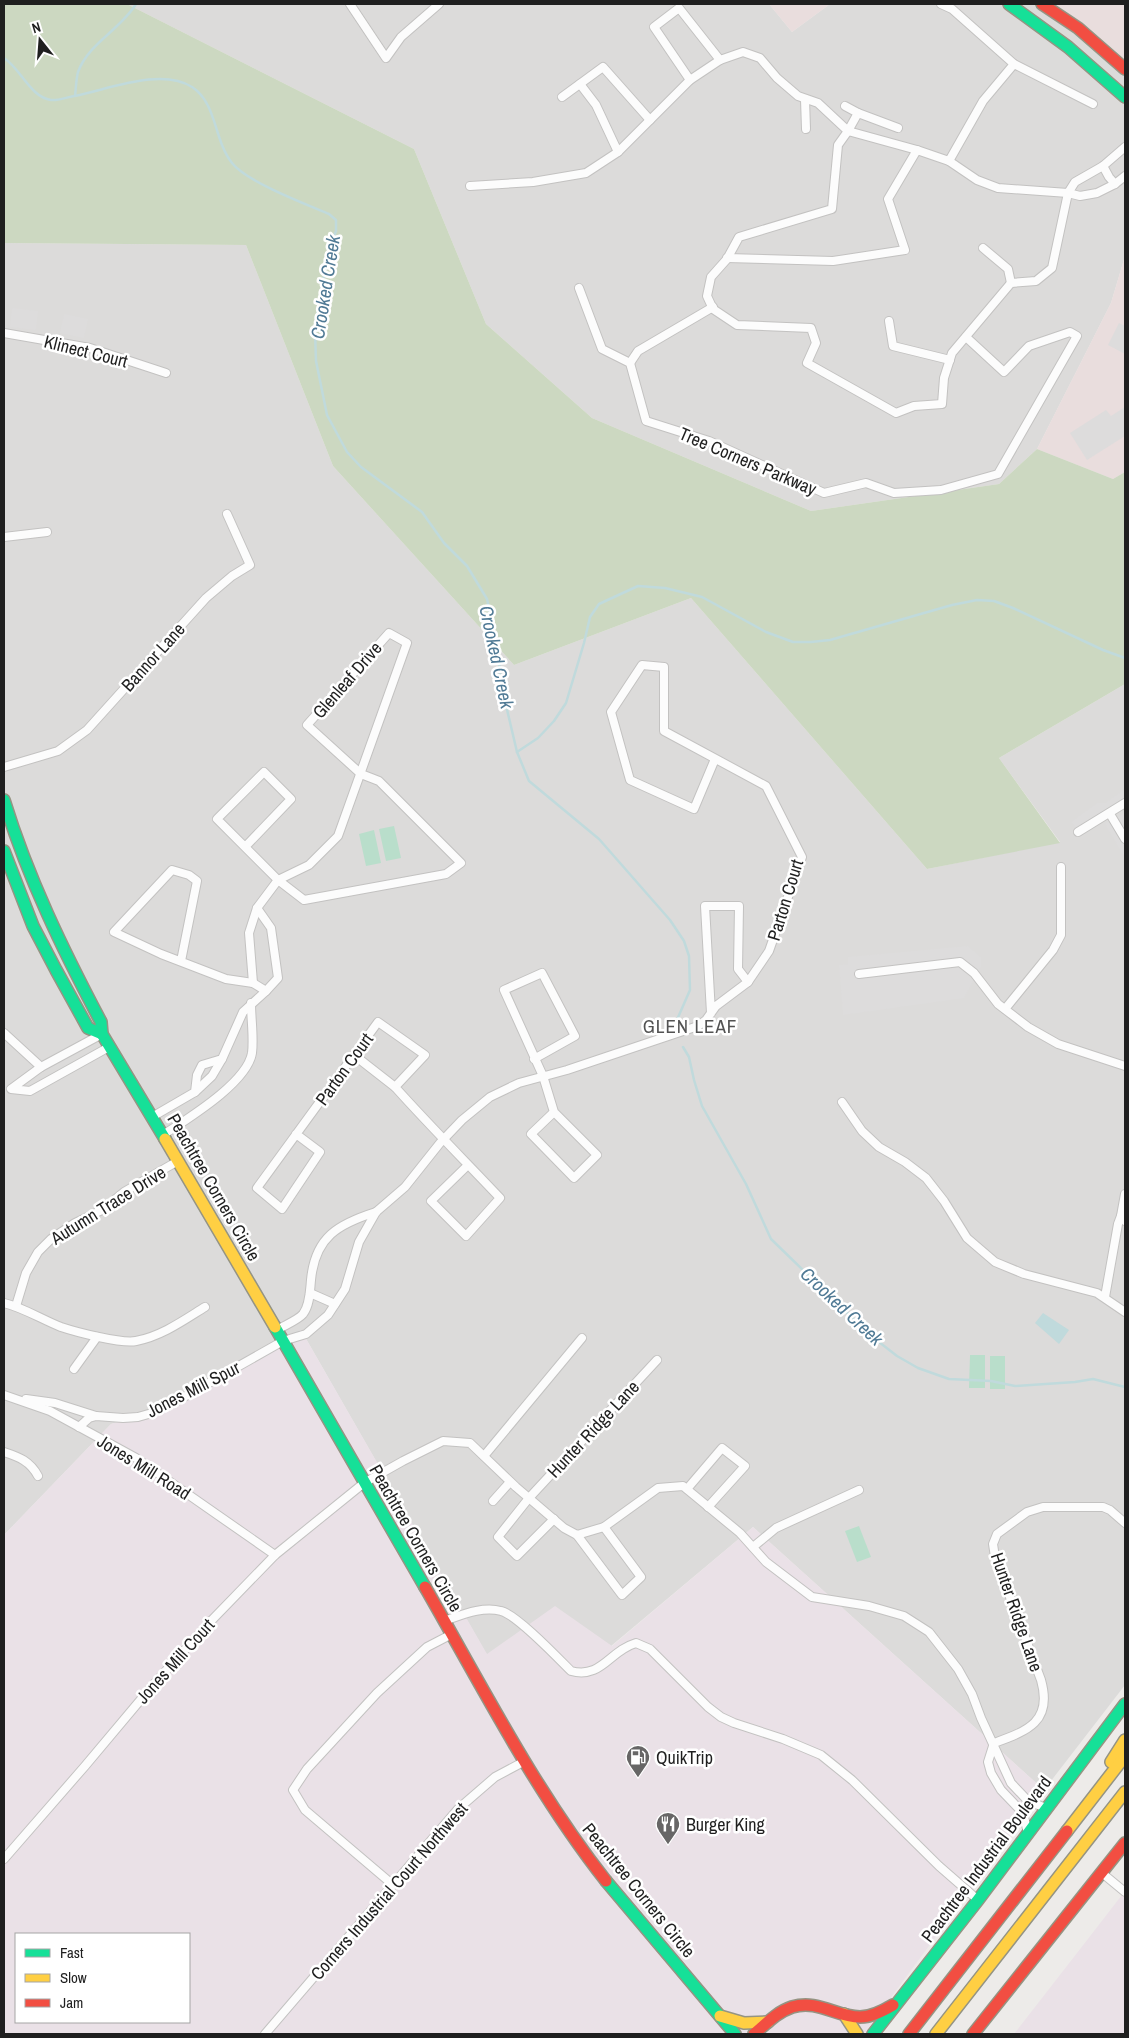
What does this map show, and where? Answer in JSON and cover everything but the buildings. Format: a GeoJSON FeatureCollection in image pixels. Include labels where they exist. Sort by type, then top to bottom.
{"type":"FeatureCollection","features":[{"type":"Feature","properties":{"kind":"main road"},"geometry":{"type":"LineString","coordinates":[[1009,4],[1068,47],[1125,97]]}},
{"type":"Feature","properties":{"kind":"main road"},"geometry":{"type":"LineString","coordinates":[[1042,4],[1078,28],[1125,69]]}},
{"type":"Feature","properties":{"kind":"main road","name":"Peachtree Corners Circle"},"geometry":{"type":"LineString","coordinates":[[4,800],[21,853],[43,910],[101,1022],[102,1034],[109,1047],[163,1135],[277,1330],[525,1761],[584,1855],[735,2034]]}},
{"type":"Feature","properties":{"kind":"main road","name":"Peachtree Corners Circle"},"geometry":{"type":"LineString","coordinates":[[4,851],[33,926],[56,970],[88,1028],[102,1034]]}},
{"type":"Feature","properties":{"kind":"main road","name":"Peachtree Industrial Boulevard"},"geometry":{"type":"LineString","coordinates":[[873,2034],[978,1900],[1125,1704]]}},
{"type":"Feature","properties":{"kind":"main road"},"geometry":{"type":"LineString","coordinates":[[1064,1834],[1125,1740]]}},
{"type":"Feature","properties":{"kind":"main road"},"geometry":{"type":"LineString","coordinates":[[910,2034],[1125,1756]]}},
{"type":"Feature","properties":{"kind":"main road"},"geometry":{"type":"LineString","coordinates":[[936,2034],[1125,1792]]}},
{"type":"Feature","properties":{"kind":"main road"},"geometry":{"type":"LineString","coordinates":[[1107,1816],[1125,1798]]}},
{"type":"Feature","properties":{"kind":"main road"},"geometry":{"type":"LineString","coordinates":[[973,2034],[1125,1843]]}},
{"type":"Feature","properties":{"kind":"main road"},"geometry":{"type":"LineString","coordinates":[[754,2034],[791,2007],[806,2004],[821,2005],[844,2014],[861,2017],[870,2016],[897,2003]]}},
{"type":"Feature","properties":{"kind":"main road"},"geometry":{"type":"LineString","coordinates":[[844,2014],[850,2020],[856,2034]]}},
{"type":"Feature","properties":{"kind":"main road"},"geometry":{"type":"LineString","coordinates":[[719,2016],[750,2024],[770,2021]]}},
{"type":"Feature","properties":{"kind":"street"},"geometry":{"type":"LineString","coordinates":[[350,4],[386,58],[401,37],[439,4]]}},
{"type":"Feature","properties":{"kind":"street"},"geometry":{"type":"LineString","coordinates":[[941,4],[952,9],[1014,64],[1093,104]]}},
{"type":"Feature","properties":{"kind":"street"},"geometry":{"type":"LineString","coordinates":[[690,80],[654,27],[679,8],[720,60]]}},
{"type":"Feature","properties":{"kind":"street"},"geometry":{"type":"LineString","coordinates":[[470,186],[533,182],[586,173],[618,152],[690,80],[720,60],[743,52],[760,58],[777,78],[798,96],[818,103],[848,131],[918,150],[949,161],[977,180],[998,188],[1068,193],[1080,196],[1097,193],[1115,184],[1125,176]]}},
{"type":"Feature","properties":{"kind":"street"},"geometry":{"type":"LineString","coordinates":[[949,161],[983,101],[1014,64]]}},
{"type":"Feature","properties":{"kind":"street"},"geometry":{"type":"LineString","coordinates":[[562,97],[603,68],[650,120]]}},
{"type":"Feature","properties":{"kind":"street"},"geometry":{"type":"LineString","coordinates":[[580,84],[596,105],[618,152]]}},
{"type":"Feature","properties":{"kind":"street"},"geometry":{"type":"LineString","coordinates":[[805,99],[806,129]]}},
{"type":"Feature","properties":{"kind":"street"},"geometry":{"type":"LineString","coordinates":[[845,106],[858,114],[898,128]]}},
{"type":"Feature","properties":{"kind":"street"},"geometry":{"type":"LineString","coordinates":[[858,114],[838,145],[832,209],[739,237],[727,258],[711,277],[707,296],[712,307],[737,325],[811,328],[816,343],[807,363],[896,413],[914,406],[942,404],[944,378],[952,353],[1011,283],[1036,281],[1052,268],[1068,193],[1075,182],[1103,166],[1125,147]]}},
{"type":"Feature","properties":{"kind":"street"},"geometry":{"type":"LineString","coordinates":[[727,258],[833,261],[905,250],[888,199],[918,150]]}},
{"type":"Feature","properties":{"kind":"street"},"geometry":{"type":"LineString","coordinates":[[1103,166],[1115,184]]}},
{"type":"Feature","properties":{"kind":"street"},"geometry":{"type":"LineString","coordinates":[[982,248],[1008,269],[1011,283]]}},
{"type":"Feature","properties":{"kind":"street"},"geometry":{"type":"LineString","coordinates":[[579,288],[602,349],[630,363],[638,352],[712,307]]}},
{"type":"Feature","properties":{"kind":"street"},"geometry":{"type":"LineString","coordinates":[[889,321],[893,346],[950,360]]}},
{"type":"Feature","properties":{"kind":"street","name":"Tree Corners Parkway"},"geometry":{"type":"LineString","coordinates":[[630,363],[646,421],[709,441],[824,493],[866,483],[894,494],[941,490],[998,474],[1077,336],[1070,332],[1029,346],[1004,372],[966,337]]}},
{"type":"Feature","properties":{"kind":"street","name":"Klinect Court"},"geometry":{"type":"LineString","coordinates":[[4,333],[90,348],[166,373]]}},
{"type":"Feature","properties":{"kind":"street","name":"Bannor Lane"},"geometry":{"type":"LineString","coordinates":[[4,767],[58,751],[87,730],[206,598],[232,576],[250,565],[227,514]]}},
{"type":"Feature","properties":{"kind":"street"},"geometry":{"type":"LineString","coordinates":[[4,537],[47,532]]}},
{"type":"Feature","properties":{"kind":"street","name":"Glenleaf Drive"},"geometry":{"type":"LineString","coordinates":[[245,847],[292,799],[264,772],[217,819],[245,847],[278,880],[304,900],[446,874],[461,863],[379,781],[361,774],[308,726],[389,633],[407,643],[361,774],[338,836],[310,865],[278,880],[257,908],[249,933],[253,983]]}},
{"type":"Feature","properties":{"kind":"street","name":"Parton Court"},"geometry":{"type":"LineString","coordinates":[[283,1341],[306,1334],[328,1315],[346,1289],[359,1242],[376,1212],[405,1187],[443,1140],[462,1120],[490,1096],[519,1083],[698,1026],[716,1006],[748,982],[769,951],[802,857],[766,786],[716,759],[664,732],[664,667],[642,665],[611,712],[630,780],[694,809],[716,759]]}},
{"type":"Feature","properties":{"kind":"street"},"geometry":{"type":"LineString","coordinates":[[1078,832],[1125,803]]}},
{"type":"Feature","properties":{"kind":"street"},"geometry":{"type":"LineString","coordinates":[[1110,814],[1125,839]]}},
{"type":"Feature","properties":{"kind":"street"},"geometry":{"type":"LineString","coordinates":[[1005,1009],[1053,950],[1061,935],[1061,867]]}},
{"type":"Feature","properties":{"kind":"street"},"geometry":{"type":"LineString","coordinates":[[181,960],[197,881],[189,875],[172,870],[114,932],[161,954],[181,960],[226,979],[253,983],[266,991]]}},
{"type":"Feature","properties":{"kind":"street","name":"Parton Court"},"geometry":{"type":"LineString","coordinates":[[711,1013],[705,906],[739,906],[738,969],[748,982]]}},
{"type":"Feature","properties":{"kind":"street"},"geometry":{"type":"LineString","coordinates":[[152,1117],[195,1092],[212,1076],[222,1060],[243,1012],[278,978],[271,928],[257,908]]}},
{"type":"Feature","properties":{"kind":"street"},"geometry":{"type":"LineString","coordinates":[[859,974],[960,962],[974,973],[998,1004],[1028,1026],[1058,1044],[1125,1066]]}},
{"type":"Feature","properties":{"kind":"street"},"geometry":{"type":"LineString","coordinates":[[534,1059],[576,1036],[542,973],[504,990],[534,1059],[543,1076],[554,1112],[597,1155],[574,1178],[531,1134],[554,1112]]}},
{"type":"Feature","properties":{"kind":"street"},"geometry":{"type":"LineString","coordinates":[[163,1135],[213,1101],[242,1074],[252,1054],[251,1003]]}},
{"type":"Feature","properties":{"kind":"street","name":"Parton Court"},"geometry":{"type":"LineString","coordinates":[[296,1134],[320,1152],[282,1208],[257,1188],[296,1134],[378,1022],[425,1055],[395,1087]]}},
{"type":"Feature","properties":{"kind":"street"},"geometry":{"type":"LineString","coordinates":[[4,1033],[41,1068]]}},
{"type":"Feature","properties":{"kind":"street"},"geometry":{"type":"LineString","coordinates":[[7,1089],[102,1034]]}},
{"type":"Feature","properties":{"kind":"street"},"geometry":{"type":"LineString","coordinates":[[7,1089],[30,1091],[109,1047]]}},
{"type":"Feature","properties":{"kind":"street"},"geometry":{"type":"LineString","coordinates":[[354,1055],[395,1087],[443,1140],[468,1165],[500,1198],[466,1236],[431,1201],[468,1165]]}},
{"type":"Feature","properties":{"kind":"street"},"geometry":{"type":"LineString","coordinates":[[195,1092],[197,1076],[202,1065],[222,1060]]}},
{"type":"Feature","properties":{"kind":"street"},"geometry":{"type":"LineString","coordinates":[[842,1102],[862,1131],[879,1147],[905,1162],[926,1178],[944,1201],[967,1238],[995,1262],[1024,1274],[1096,1293],[1105,1297],[1124,1311]]}},
{"type":"Feature","properties":{"kind":"street","name":"Autumn Trace Drive"},"geometry":{"type":"LineString","coordinates":[[16,1306],[26,1273],[38,1252],[51,1239],[75,1223],[102,1210],[124,1192],[178,1161]]}},
{"type":"Feature","properties":{"kind":"street"},"geometry":{"type":"LineString","coordinates":[[1105,1297],[1118,1224],[1123,1219],[1125,1194]]}},
{"type":"Feature","properties":{"kind":"street","name":"Parton Court"},"geometry":{"type":"LineString","coordinates":[[277,1330],[303,1315],[307,1306],[312,1271],[318,1251],[332,1231],[352,1220],[376,1212]]}},
{"type":"Feature","properties":{"kind":"street"},"geometry":{"type":"LineString","coordinates":[[310,1292],[335,1304]]}},
{"type":"Feature","properties":{"kind":"street"},"geometry":{"type":"LineString","coordinates":[[4,1304],[16,1306],[60,1326],[97,1337],[135,1342],[165,1332],[205,1307]]}},
{"type":"Feature","properties":{"kind":"street"},"geometry":{"type":"LineString","coordinates":[[74,1369],[97,1337]]}},
{"type":"Feature","properties":{"kind":"street"},"geometry":{"type":"LineString","coordinates":[[484,1456],[582,1338]]}},
{"type":"Feature","properties":{"kind":"street","name":"Jones Mill Spur"},"geometry":{"type":"LineString","coordinates":[[20,1399],[55,1403],[96,1416],[138,1417],[152,1413],[177,1401],[283,1341]]}},
{"type":"Feature","properties":{"kind":"street","name":"Hunter Ridge Lane"},"geometry":{"type":"LineString","coordinates":[[554,1518],[518,1556],[498,1537],[530,1498],[657,1360]]}},
{"type":"Feature","properties":{"kind":"street","name":"Jones Mill Road"},"geometry":{"type":"LineString","coordinates":[[4,1395],[50,1411],[136,1458],[275,1555]]}},
{"type":"Feature","properties":{"kind":"street"},"geometry":{"type":"LineString","coordinates":[[79,1427],[90,1418],[96,1416]]}},
{"type":"Feature","properties":{"kind":"street"},"geometry":{"type":"LineString","coordinates":[[364,1483],[443,1441],[470,1443],[510,1482],[564,1528],[578,1535],[622,1595],[641,1577],[604,1527]]}},
{"type":"Feature","properties":{"kind":"street"},"geometry":{"type":"LineString","coordinates":[[686,1489],[722,1448],[744,1466],[708,1507]]}},
{"type":"Feature","properties":{"kind":"street"},"geometry":{"type":"LineString","coordinates":[[4,1452],[25,1459],[34,1468],[38,1476]]}},
{"type":"Feature","properties":{"kind":"street"},"geometry":{"type":"LineString","coordinates":[[493,1501],[510,1482]]}},
{"type":"Feature","properties":{"kind":"street","name":"Jones Mill Court"},"geometry":{"type":"LineString","coordinates":[[4,1859],[153,1685],[210,1622],[275,1555],[364,1483]]}},
{"type":"Feature","properties":{"kind":"street"},"geometry":{"type":"LineString","coordinates":[[578,1535],[604,1527],[658,1488],[683,1486],[740,1532],[766,1562],[812,1597],[869,1606],[904,1616],[929,1632],[958,1669],[972,1694],[1006,1774],[1017,1790],[1029,1802],[1035,1806],[1048,1808]]}},
{"type":"Feature","properties":{"kind":"street"},"geometry":{"type":"LineString","coordinates":[[753,1548],[776,1528],[859,1490]]}},
{"type":"Feature","properties":{"kind":"street","name":"Hunter Ridge Lane"},"geometry":{"type":"LineString","coordinates":[[994,1744],[1019,1734],[1036,1722],[1040,1717],[1044,1697],[1040,1680],[995,1557],[994,1539],[997,1534],[1019,1516],[1043,1507],[1103,1506],[1125,1523]]}},
{"type":"Feature","properties":{"kind":"street"},"geometry":{"type":"LineString","coordinates":[[444,1621],[470,1612],[485,1610],[502,1611],[522,1625],[571,1671],[582,1674],[594,1671],[624,1646],[636,1643],[650,1649],[708,1707],[721,1717],[734,1724],[783,1739],[821,1755],[852,1780],[939,1866],[978,1900]]}},
{"type":"Feature","properties":{"kind":"street"},"geometry":{"type":"LineString","coordinates":[[392,1884],[304,1810],[293,1790],[307,1769],[377,1693],[427,1647],[452,1634]]}},
{"type":"Feature","properties":{"kind":"street"},"geometry":{"type":"LineString","coordinates":[[994,1744],[988,1762],[991,1773],[1001,1790],[1023,1813],[1028,1833]]}},
{"type":"Feature","properties":{"kind":"street","name":"Corners Industrial Court Northwest"},"geometry":{"type":"LineString","coordinates":[[265,2034],[458,1808],[495,1777],[525,1761]]}},
{"type":"Feature","properties":{"kind":"street"},"geometry":{"type":"LineString","coordinates":[[1102,1873],[1125,1892]]}},
{"type":"Feature","properties":{"kind":"shaded area"},"geometry":{"type":"Polygon","coordinates":[[[127,4],[769,4],[792,32],[830,4],[1040,4],[1125,74],[1125,256],[1111,303],[1037,449],[999,484],[811,511],[592,418],[486,324],[414,149],[127,4]]]}},
{"type":"Feature","properties":{"kind":"shaded area"},"geometry":{"type":"Polygon","coordinates":[[[769,4],[830,4],[792,32],[769,4]]]}},
{"type":"Feature","properties":{"kind":"shaded area"},"geometry":{"type":"Polygon","coordinates":[[[1040,4],[1125,4],[1125,74],[1040,4]]]}},
{"type":"Feature","properties":{"kind":"shaded area"},"geometry":{"type":"Polygon","coordinates":[[[4,243],[246,245],[333,466],[514,665],[691,598],[927,869],[1060,842],[999,758],[1125,684],[1125,1685],[1044,1790],[753,1527],[611,1646],[555,1607],[487,1655],[301,1330],[181,1403],[111,1424],[4,1535],[4,243]]]}},
{"type":"Feature","properties":{"kind":"shaded area"},"geometry":{"type":"Polygon","coordinates":[[[1125,256],[1125,472],[1113,479],[1037,449],[1111,303],[1125,256]]]}},
{"type":"Feature","properties":{"kind":"shaded area"},"geometry":{"type":"Polygon","coordinates":[[[12,308],[38,311],[36,330],[10,327],[12,308]]]}},
{"type":"Feature","properties":{"kind":"shaded area"},"geometry":{"type":"Polygon","coordinates":[[[64,314],[88,319],[84,338],[60,333],[64,314]]]}},
{"type":"Feature","properties":{"kind":"shaded area"},"geometry":{"type":"Polygon","coordinates":[[[1119,323],[1125,326],[1125,354],[1108,345],[1119,323]]]}},
{"type":"Feature","properties":{"kind":"shaded area"},"geometry":{"type":"Polygon","coordinates":[[[1125,407],[1125,436],[1087,460],[1070,433],[1106,410],[1111,416],[1125,407]]]}},
{"type":"Feature","properties":{"kind":"shaded area"},"geometry":{"type":"Polygon","coordinates":[[[1125,789],[1125,800],[1078,831],[1071,822],[1097,803],[1105,803],[1125,789]]]}},
{"type":"Feature","properties":{"kind":"shaded area"},"geometry":{"type":"Polygon","coordinates":[[[1125,813],[1125,858],[1105,824],[1125,813]]]}},
{"type":"Feature","properties":{"kind":"shaded area"},"geometry":{"type":"Polygon","coordinates":[[[968,946],[981,957],[981,967],[964,998],[843,1015],[839,965],[848,964],[848,957],[968,946]]]}},
{"type":"Feature","properties":{"kind":"shaded area"},"geometry":{"type":"Polygon","coordinates":[[[301,1330],[487,1654],[555,1606],[612,1646],[753,1527],[1044,1790],[864,2034],[4,2034],[4,1535],[111,1424],[181,1403],[301,1330]]]}},
{"type":"Feature","properties":{"kind":"shaded area"},"geometry":{"type":"Polygon","coordinates":[[[1125,1891],[1125,2034],[1014,2034],[1091,1935],[1125,1891]]]}},
{"type":"Feature","properties":{"kind":"green space"},"geometry":{"type":"Polygon","coordinates":[[[4,4],[127,4],[414,149],[486,324],[592,418],[811,511],[999,484],[1037,449],[1113,479],[1125,472],[1125,684],[999,758],[1060,843],[927,869],[691,598],[514,665],[333,466],[246,245],[4,243],[4,4]]]}},
{"type":"Feature","properties":{"kind":"green space"},"geometry":{"type":"Polygon","coordinates":[[[394,826],[401,858],[386,861],[379,829],[394,826]]]}},
{"type":"Feature","properties":{"kind":"green space"},"geometry":{"type":"Polygon","coordinates":[[[374,830],[381,863],[366,866],[359,834],[374,830]]]}},
{"type":"Feature","properties":{"kind":"green space"},"geometry":{"type":"Polygon","coordinates":[[[970,1355],[985,1355],[985,1388],[969,1388],[970,1355]]]}},
{"type":"Feature","properties":{"kind":"green space"},"geometry":{"type":"Polygon","coordinates":[[[990,1356],[1005,1356],[1005,1389],[990,1389],[990,1356]]]}},
{"type":"Feature","properties":{"kind":"green space"},"geometry":{"type":"Polygon","coordinates":[[[859,1526],[871,1557],[857,1562],[845,1531],[859,1526]]]}},
{"type":"Feature","properties":{"kind":"water"},"geometry":{"type":"Polygon","coordinates":[[[1043,1313],[1069,1330],[1059,1344],[1035,1323],[1043,1313]]]}},
{"type":"Feature","properties":{"kind":"waterway"},"geometry":{"type":"LineString","coordinates":[[75,96],[78,72],[83,62],[89,53],[130,13],[136,4]]}},
{"type":"Feature","properties":{"kind":"waterway","name":"Crooked Creek"},"geometry":{"type":"LineString","coordinates":[[4,58],[37,94],[51,100],[150,79],[179,81],[192,87],[206,103],[226,154],[239,170],[263,185],[329,214],[336,220],[336,231],[331,244],[319,300],[315,331],[316,361],[327,415],[347,452],[361,467],[422,512],[444,543],[467,566],[487,599],[498,650],[501,684],[517,752],[529,781],[599,839],[670,920],[684,941],[689,956],[690,990],[676,1022]]}},
{"type":"Feature","properties":{"kind":"waterway"},"geometry":{"type":"LineString","coordinates":[[517,752],[538,738],[554,721],[566,703],[590,617],[599,604],[638,586],[665,588],[702,597],[766,632],[793,642],[830,640],[952,605],[977,600],[994,601],[1125,658]]}},
{"type":"Feature","properties":{"kind":"waterway","name":"Crooked Creek"},"geometry":{"type":"LineString","coordinates":[[683,1047],[689,1057],[702,1106],[746,1184],[771,1239],[870,1335],[897,1356],[918,1368],[949,1379],[991,1381],[1015,1386],[1093,1379],[1125,1387]]}},
{"type":"Feature","properties":{"kind":"traffic: fast"},"geometry":{"type":"LineString","coordinates":[[1009,4],[1068,47],[1125,97]]}},
{"type":"Feature","properties":{"kind":"traffic: fast"},"geometry":{"type":"LineString","coordinates":[[4,800],[35,886],[73,968],[101,1022],[102,1034],[165,1139]]}},
{"type":"Feature","properties":{"kind":"traffic: fast"},"geometry":{"type":"LineString","coordinates":[[4,851],[33,926],[56,970],[88,1028],[102,1034]]}},
{"type":"Feature","properties":{"kind":"traffic: fast"},"geometry":{"type":"LineString","coordinates":[[275,1327],[425,1587]]}},
{"type":"Feature","properties":{"kind":"traffic: fast"},"geometry":{"type":"LineString","coordinates":[[873,2034],[978,1900],[1125,1704]]}},
{"type":"Feature","properties":{"kind":"traffic: fast"},"geometry":{"type":"LineString","coordinates":[[606,1881],[735,2034]]}},
{"type":"Feature","properties":{"kind":"traffic: slow"},"geometry":{"type":"LineString","coordinates":[[165,1139],[275,1327]]}},
{"type":"Feature","properties":{"kind":"traffic: slow"},"geometry":{"type":"LineString","coordinates":[[1111,1762],[1125,1740]]}},
{"type":"Feature","properties":{"kind":"traffic: slow"},"geometry":{"type":"LineString","coordinates":[[1067,1831],[1125,1756]]}},
{"type":"Feature","properties":{"kind":"traffic: slow"},"geometry":{"type":"LineString","coordinates":[[936,2034],[1125,1792]]}},
{"type":"Feature","properties":{"kind":"traffic: slow"},"geometry":{"type":"LineString","coordinates":[[844,2014],[857,2034]]}},
{"type":"Feature","properties":{"kind":"traffic: slow"},"geometry":{"type":"LineString","coordinates":[[720,2016],[744,2023],[768,2022]]}},
{"type":"Feature","properties":{"kind":"traffic: jam"},"geometry":{"type":"LineString","coordinates":[[1042,4],[1078,28],[1125,69]]}},
{"type":"Feature","properties":{"kind":"traffic: jam"},"geometry":{"type":"LineString","coordinates":[[425,1587],[533,1775],[580,1847],[606,1881]]}},
{"type":"Feature","properties":{"kind":"traffic: jam"},"geometry":{"type":"LineString","coordinates":[[909,2034],[1067,1831]]}},
{"type":"Feature","properties":{"kind":"traffic: jam"},"geometry":{"type":"LineString","coordinates":[[973,2034],[1125,1843]]}},
{"type":"Feature","properties":{"kind":"traffic: jam"},"geometry":{"type":"LineString","coordinates":[[754,2034],[777,2015],[787,2009],[801,2005],[810,2005],[860,2017],[873,2015],[893,2005]]}},
{"type":"Feature","properties":{"kind":"place","name":"QuikTrip"},"geometry":{"type":"Point","coordinates":[638,1778]}},
{"type":"Feature","properties":{"kind":"place","name":"Burger King"},"geometry":{"type":"Point","coordinates":[668,1845]}},
{"type":"Feature","properties":{"kind":"district","name":"GLEN LEAF"},"geometry":{"type":"Point","coordinates":[690,1026]}}]}
